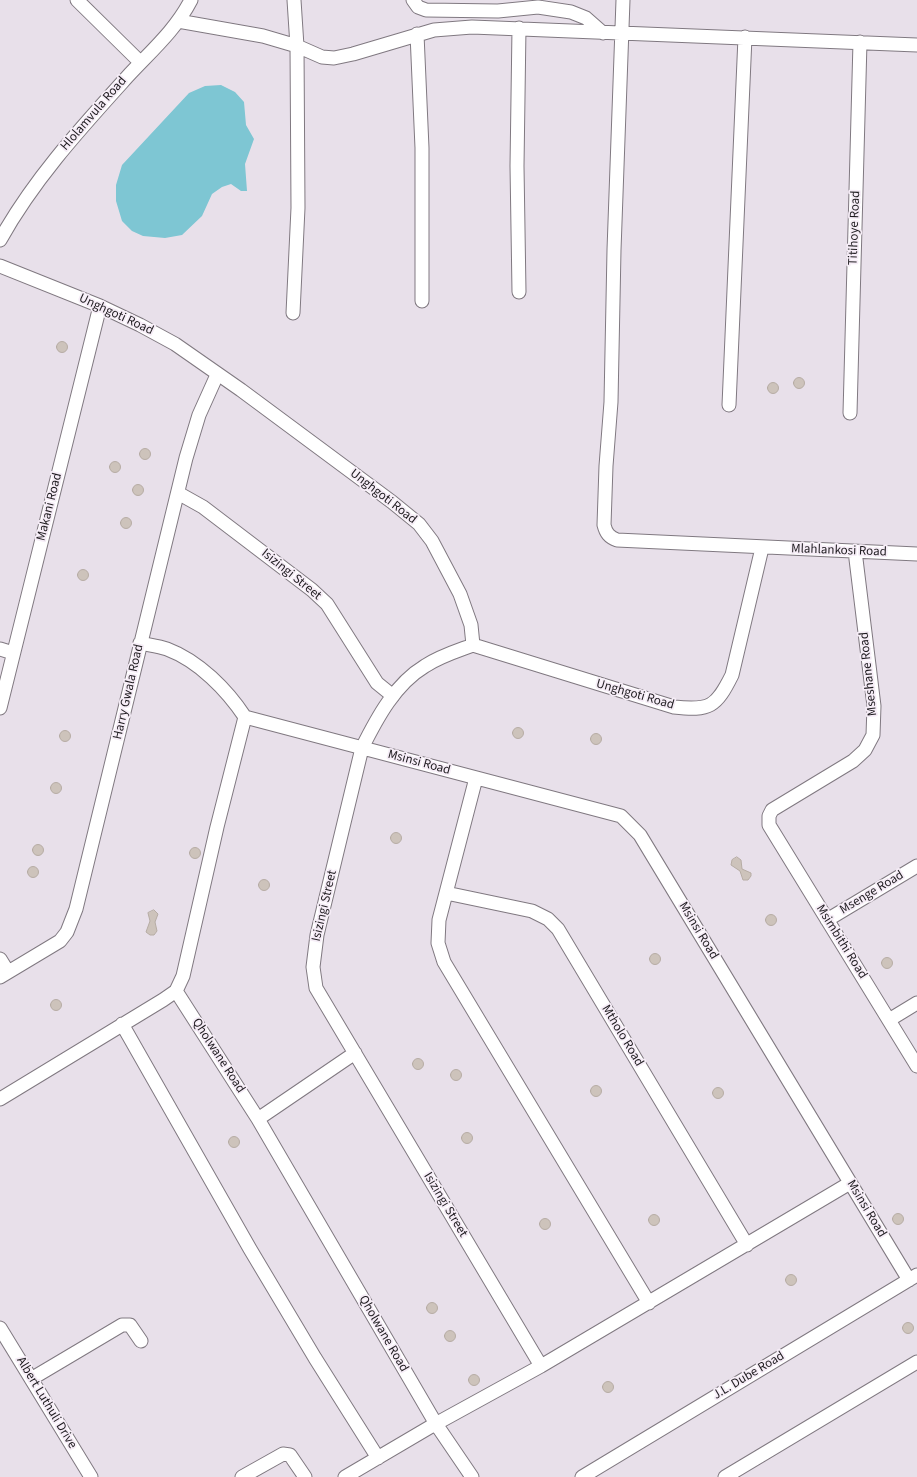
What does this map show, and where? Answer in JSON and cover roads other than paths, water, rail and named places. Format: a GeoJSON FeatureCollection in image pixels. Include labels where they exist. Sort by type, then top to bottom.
{"type":"FeatureCollection","features":[{"type":"Feature","properties":{"kind":"street"},"geometry":{"type":"LineString","coordinates":[[77,0],[140,62]]}},
{"type":"Feature","properties":{"kind":"street","name":"Hlolamvula Road"},"geometry":{"type":"LineString","coordinates":[[0,240],[11,220],[42,174],[140,62],[162,41],[178,21],[191,0]]}},
{"type":"Feature","properties":{"kind":"street"},"geometry":{"type":"LineString","coordinates":[[293,313],[298,208],[297,46],[294,0]]}},
{"type":"Feature","properties":{"kind":"street"},"geometry":{"type":"LineString","coordinates":[[413,0],[418,7],[426,10],[461,5],[498,11],[519,4],[571,12],[586,18],[603,33]]}},
{"type":"Feature","properties":{"kind":"street","name":"Mlahlankosi Road"},"geometry":{"type":"LineString","coordinates":[[623,0],[614,242],[611,402],[605,484],[604,525],[606,531],[611,537],[617,540],[762,548],[917,554]]}},
{"type":"Feature","properties":{"kind":"street"},"geometry":{"type":"LineString","coordinates":[[178,21],[263,36],[297,46],[322,57],[334,58],[360,52],[417,34],[452,28],[520,28],[603,33],[745,37],[917,45]]}},
{"type":"Feature","properties":{"kind":"street"},"geometry":{"type":"LineString","coordinates":[[519,292],[517,166],[520,28]]}},
{"type":"Feature","properties":{"kind":"street"},"geometry":{"type":"LineString","coordinates":[[417,34],[422,148],[422,301]]}},
{"type":"Feature","properties":{"kind":"street"},"geometry":{"type":"LineString","coordinates":[[729,405],[745,37]]}},
{"type":"Feature","properties":{"kind":"street","name":"Titihoye Road"},"geometry":{"type":"LineString","coordinates":[[850,413],[860,42]]}},
{"type":"Feature","properties":{"kind":"street","name":"Unghgoti Road"},"geometry":{"type":"LineString","coordinates":[[0,266],[100,306],[164,338],[273,413],[392,502],[419,524],[432,541],[460,594],[471,625],[473,645],[674,707],[698,710],[713,703],[723,692],[732,675],[762,548]]}},
{"type":"Feature","properties":{"kind":"street","name":"Makani Road"},"geometry":{"type":"LineString","coordinates":[[0,708],[6,651],[100,306]]}},
{"type":"Feature","properties":{"kind":"street","name":"Harry Gwala Road"},"geometry":{"type":"LineString","coordinates":[[4,975],[55,945],[64,937],[71,924],[80,894],[140,643],[178,493],[199,415],[217,375]]}},
{"type":"Feature","properties":{"kind":"street","name":"Isizingi Street"},"geometry":{"type":"LineString","coordinates":[[178,493],[203,507],[312,590],[327,604],[377,683],[393,696],[375,720],[362,748],[317,935],[313,967],[316,988],[541,1366]]}},
{"type":"Feature","properties":{"kind":"street","name":"Mseshane Road"},"geometry":{"type":"LineString","coordinates":[[769,816],[772,810],[853,761],[866,750],[873,735],[874,706],[855,551]]}},
{"type":"Feature","properties":{"kind":"street"},"geometry":{"type":"LineString","coordinates":[[0,1099],[176,991],[183,976],[245,717],[236,703],[217,684],[190,661],[167,649],[140,643]]}},
{"type":"Feature","properties":{"kind":"street"},"geometry":{"type":"LineString","coordinates":[[393,696],[409,678],[424,666],[447,654],[473,645]]}},
{"type":"Feature","properties":{"kind":"street","name":"Msinsi Road"},"geometry":{"type":"LineString","coordinates":[[245,717],[621,816],[629,822],[640,835],[850,1183],[913,1278]]}},
{"type":"Feature","properties":{"kind":"street"},"geometry":{"type":"LineString","coordinates":[[476,778],[439,920],[438,943],[444,962],[649,1303]]}},
{"type":"Feature","properties":{"kind":"street","name":"Msimbithi Road"},"geometry":{"type":"LineString","coordinates":[[769,816],[769,825],[917,1066]]}},
{"type":"Feature","properties":{"kind":"street","name":"Msenge Road"},"geometry":{"type":"LineString","coordinates":[[828,920],[917,866]]}},
{"type":"Feature","properties":{"kind":"street","name":"Mtholo Road"},"geometry":{"type":"LineString","coordinates":[[446,893],[532,911],[548,919],[558,929],[746,1245]]}},
{"type":"Feature","properties":{"kind":"street"},"geometry":{"type":"LineString","coordinates":[[0,959],[4,975]]}},
{"type":"Feature","properties":{"kind":"street","name":"Qholwane Road"},"geometry":{"type":"LineString","coordinates":[[176,991],[258,1119],[436,1424],[472,1477]]}},
{"type":"Feature","properties":{"kind":"street"},"geometry":{"type":"LineString","coordinates":[[889,1020],[917,1003]]}},
{"type":"Feature","properties":{"kind":"street"},"geometry":{"type":"LineString","coordinates":[[122,1024],[250,1249],[315,1358],[378,1458]]}},
{"type":"Feature","properties":{"kind":"street"},"geometry":{"type":"LineString","coordinates":[[258,1119],[355,1054]]}},
{"type":"Feature","properties":{"kind":"street"},"geometry":{"type":"LineString","coordinates":[[346,1477],[649,1303],[850,1183]]}},
{"type":"Feature","properties":{"kind":"street","name":"J.L. Dube Road"},"geometry":{"type":"LineString","coordinates":[[582,1477],[913,1278]]}},
{"type":"Feature","properties":{"kind":"street"},"geometry":{"type":"LineString","coordinates":[[31,1379],[122,1324],[130,1324],[141,1341]]}},
{"type":"Feature","properties":{"kind":"street","name":"Albert Luthuli Drive"},"geometry":{"type":"LineString","coordinates":[[0,1328],[91,1477]]}},
{"type":"Feature","properties":{"kind":"street"},"geometry":{"type":"LineString","coordinates":[[725,1477],[917,1362]]}},
{"type":"Feature","properties":{"kind":"street"},"geometry":{"type":"LineString","coordinates":[[242,1477],[283,1454],[290,1456],[305,1477]]}},
{"type":"Feature","properties":{"kind":"water"},"geometry":{"type":"Polygon","coordinates":[[[221,85],[235,92],[244,102],[246,125],[254,139],[245,164],[247,191],[241,191],[231,184],[222,187],[212,194],[202,216],[182,235],[165,238],[143,236],[132,231],[122,221],[116,201],[116,185],[122,165],[189,93],[205,86],[221,85]]]}}]}
